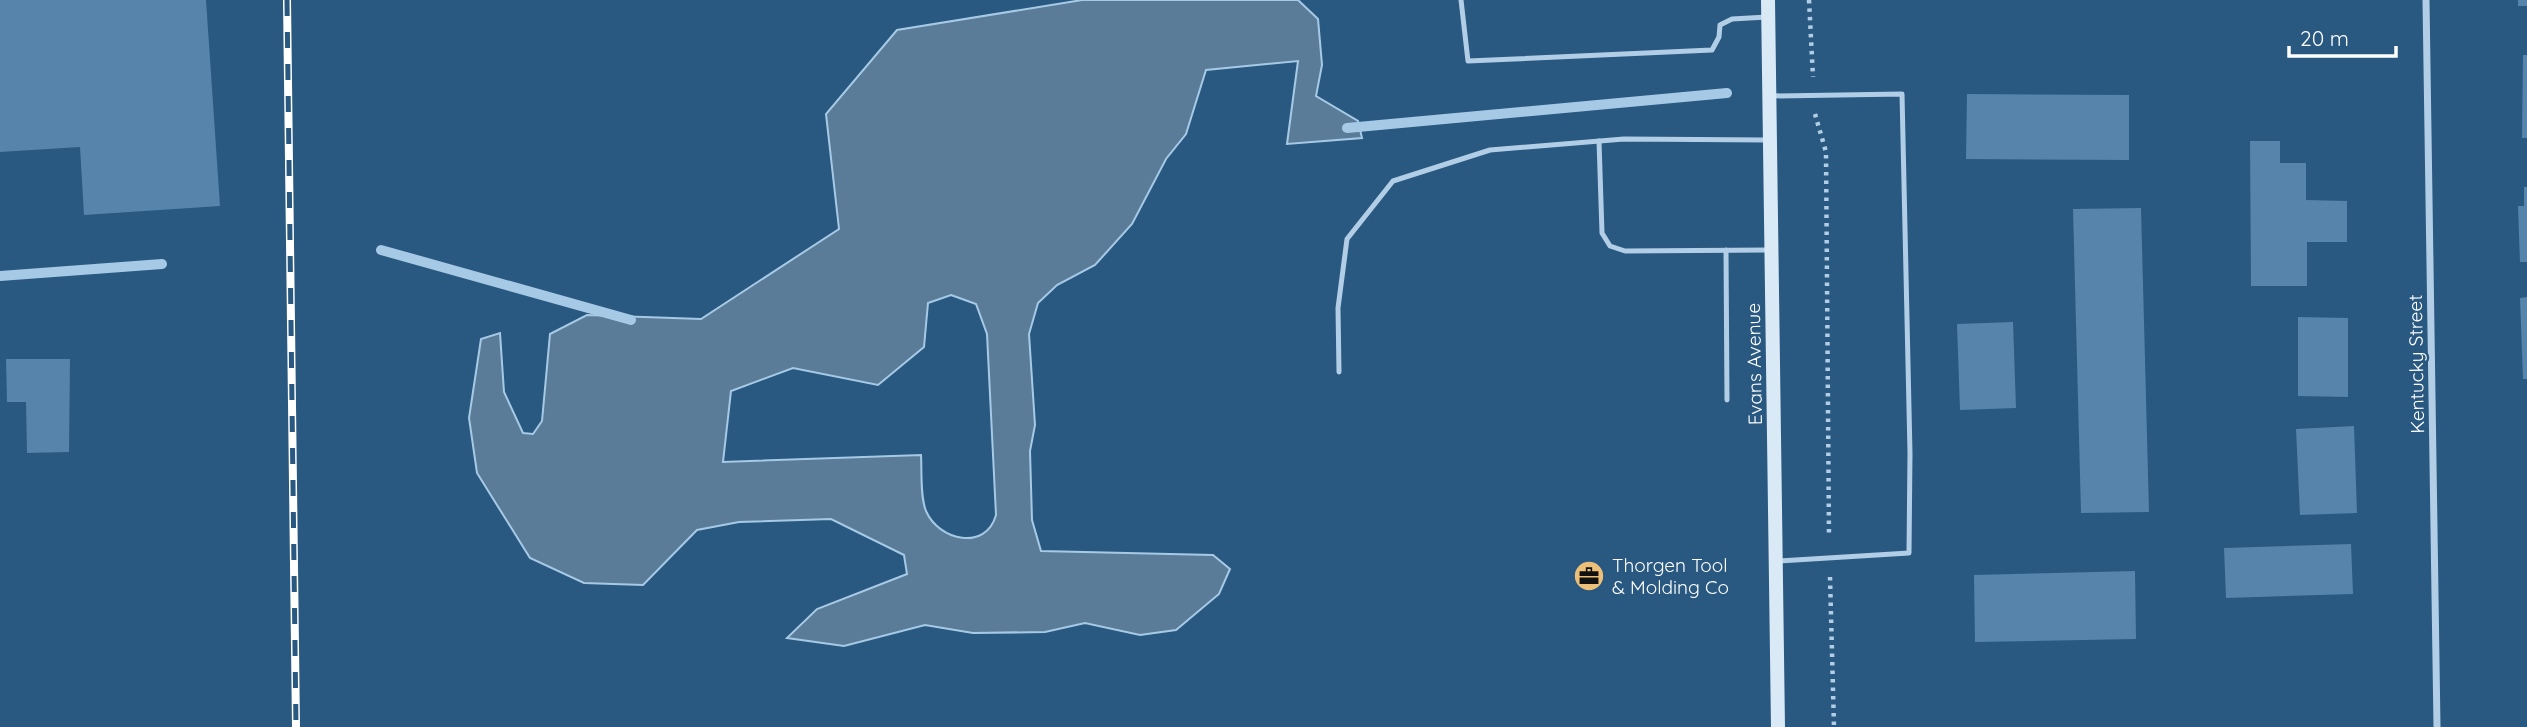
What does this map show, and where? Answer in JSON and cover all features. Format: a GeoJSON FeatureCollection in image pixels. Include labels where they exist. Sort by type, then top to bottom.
{"type":"FeatureCollection","features":[{"type":"Feature","properties":{"kind":"street","name":"Evans Avenue"},"geometry":{"type":"LineString","coordinates":[[1768,0],[1777,727]]}},
{"type":"Feature","properties":{"kind":"street","name":"Kentucky Street"},"geometry":{"type":"LineString","coordinates":[[2426,0],[2437,727]]}},
{"type":"Feature","properties":{"kind":"lane"},"geometry":{"type":"LineString","coordinates":[[1461,0],[1468,61],[1712,50],[1719,37],[1720,25],[1731,19],[1769,17]]}},
{"type":"Feature","properties":{"kind":"lane"},"geometry":{"type":"LineString","coordinates":[[1770,96],[1902,94],[1910,439],[1909,552],[1776,561]]}},
{"type":"Feature","properties":{"kind":"lane"},"geometry":{"type":"LineString","coordinates":[[1339,372],[1338,308],[1347,239],[1393,181],[1490,150],[1599,141],[1770,140]]}},
{"type":"Feature","properties":{"kind":"lane"},"geometry":{"type":"LineString","coordinates":[[1599,141],[1602,233],[1610,246],[1625,251],[1771,250]]}},
{"type":"Feature","properties":{"kind":"lane"},"geometry":{"type":"LineString","coordinates":[[1726,250],[1727,400]]}},
{"type":"Feature","properties":{"kind":"path"},"geometry":{"type":"LineString","coordinates":[[1809,0],[1816,119],[1826,152],[1829,558],[1834,727]]}},
{"type":"Feature","properties":{"kind":"water"},"geometry":{"type":"Polygon","coordinates":[[[1082,0],[1298,0],[1318,19],[1322,65],[1316,96],[1358,121],[1362,138],[1287,144],[1298,61],[1206,70],[1186,134],[1166,159],[1132,224],[1095,265],[1057,285],[1038,303],[1029,334],[1035,425],[1030,451],[1032,520],[1041,551],[1213,555],[1230,569],[1219,594],[1176,630],[1140,635],[1085,623],[1045,632],[973,633],[925,625],[844,646],[787,638],[817,609],[907,574],[904,555],[831,519],[739,522],[697,530],[643,585],[584,583],[530,558],[477,473],[469,418],[481,339],[500,333],[504,392],[523,433],[533,434],[542,421],[550,334],[587,315],[701,319],[839,229],[826,114],[897,30],[1082,0]],[[951,295],[928,303],[924,347],[878,385],[793,368],[731,391],[723,462],[921,455],[923,498],[932,521],[951,535],[962,538],[983,534],[996,515],[987,334],[976,304],[951,295]]]}},
{"type":"Feature","properties":{"kind":"building"},"geometry":{"type":"Polygon","coordinates":[[[0,0],[206,0],[220,206],[84,215],[80,147],[0,152],[0,0]]]}},
{"type":"Feature","properties":{"kind":"building"},"geometry":{"type":"Polygon","coordinates":[[[2518,0],[2527,0],[2527,6],[2518,6],[2518,0]]]}},
{"type":"Feature","properties":{"kind":"building"},"geometry":{"type":"Polygon","coordinates":[[[2523,55],[2527,55],[2527,138],[2522,138],[2523,55]]]}},
{"type":"Feature","properties":{"kind":"building"},"geometry":{"type":"Polygon","coordinates":[[[1967,94],[2129,95],[2129,160],[1966,159],[1967,94]]]}},
{"type":"Feature","properties":{"kind":"building"},"geometry":{"type":"Polygon","coordinates":[[[2250,141],[2280,141],[2280,163],[2306,163],[2306,200],[2347,201],[2347,242],[2307,242],[2307,286],[2251,286],[2250,141]]]}},
{"type":"Feature","properties":{"kind":"building"},"geometry":{"type":"Polygon","coordinates":[[[2524,187],[2527,187],[2527,262],[2520,262],[2518,206],[2524,206],[2524,187]]]}},
{"type":"Feature","properties":{"kind":"building"},"geometry":{"type":"Polygon","coordinates":[[[2141,208],[2149,512],[2081,513],[2073,209],[2141,208]]]}},
{"type":"Feature","properties":{"kind":"building"},"geometry":{"type":"Polygon","coordinates":[[[2527,297],[2527,379],[2523,379],[2520,298],[2527,297]]]}},
{"type":"Feature","properties":{"kind":"building"},"geometry":{"type":"Polygon","coordinates":[[[2298,317],[2348,318],[2348,397],[2298,396],[2298,317]]]}},
{"type":"Feature","properties":{"kind":"building"},"geometry":{"type":"Polygon","coordinates":[[[2013,322],[2016,408],[1960,410],[1957,324],[2013,322]]]}},
{"type":"Feature","properties":{"kind":"building"},"geometry":{"type":"Polygon","coordinates":[[[6,359],[70,359],[69,452],[27,453],[26,402],[7,402],[6,359]]]}},
{"type":"Feature","properties":{"kind":"building"},"geometry":{"type":"Polygon","coordinates":[[[2354,426],[2357,513],[2300,515],[2296,429],[2354,426]]]}},
{"type":"Feature","properties":{"kind":"building"},"geometry":{"type":"Polygon","coordinates":[[[2351,544],[2353,594],[2226,598],[2224,548],[2351,544]]]}},
{"type":"Feature","properties":{"kind":"building"},"geometry":{"type":"Polygon","coordinates":[[[2135,571],[2136,639],[1975,642],[1974,575],[2135,571]]]}},
{"type":"Feature","properties":{"kind":"waterway"},"geometry":{"type":"LineString","coordinates":[[1347,128],[1727,93]]}},
{"type":"Feature","properties":{"kind":"waterway"},"geometry":{"type":"LineString","coordinates":[[381,250],[631,320]]}},
{"type":"Feature","properties":{"kind":"waterway"},"geometry":{"type":"LineString","coordinates":[[0,276],[162,264]]}},
{"type":"Feature","properties":{"kind":"railway"},"geometry":{"type":"LineString","coordinates":[[287,0],[296,727]]}},
{"type":"Feature","properties":{"kind":"place","name":"Thorgen Tool & Molding Co"},"geometry":{"type":"Point","coordinates":[1589,576]}}]}
